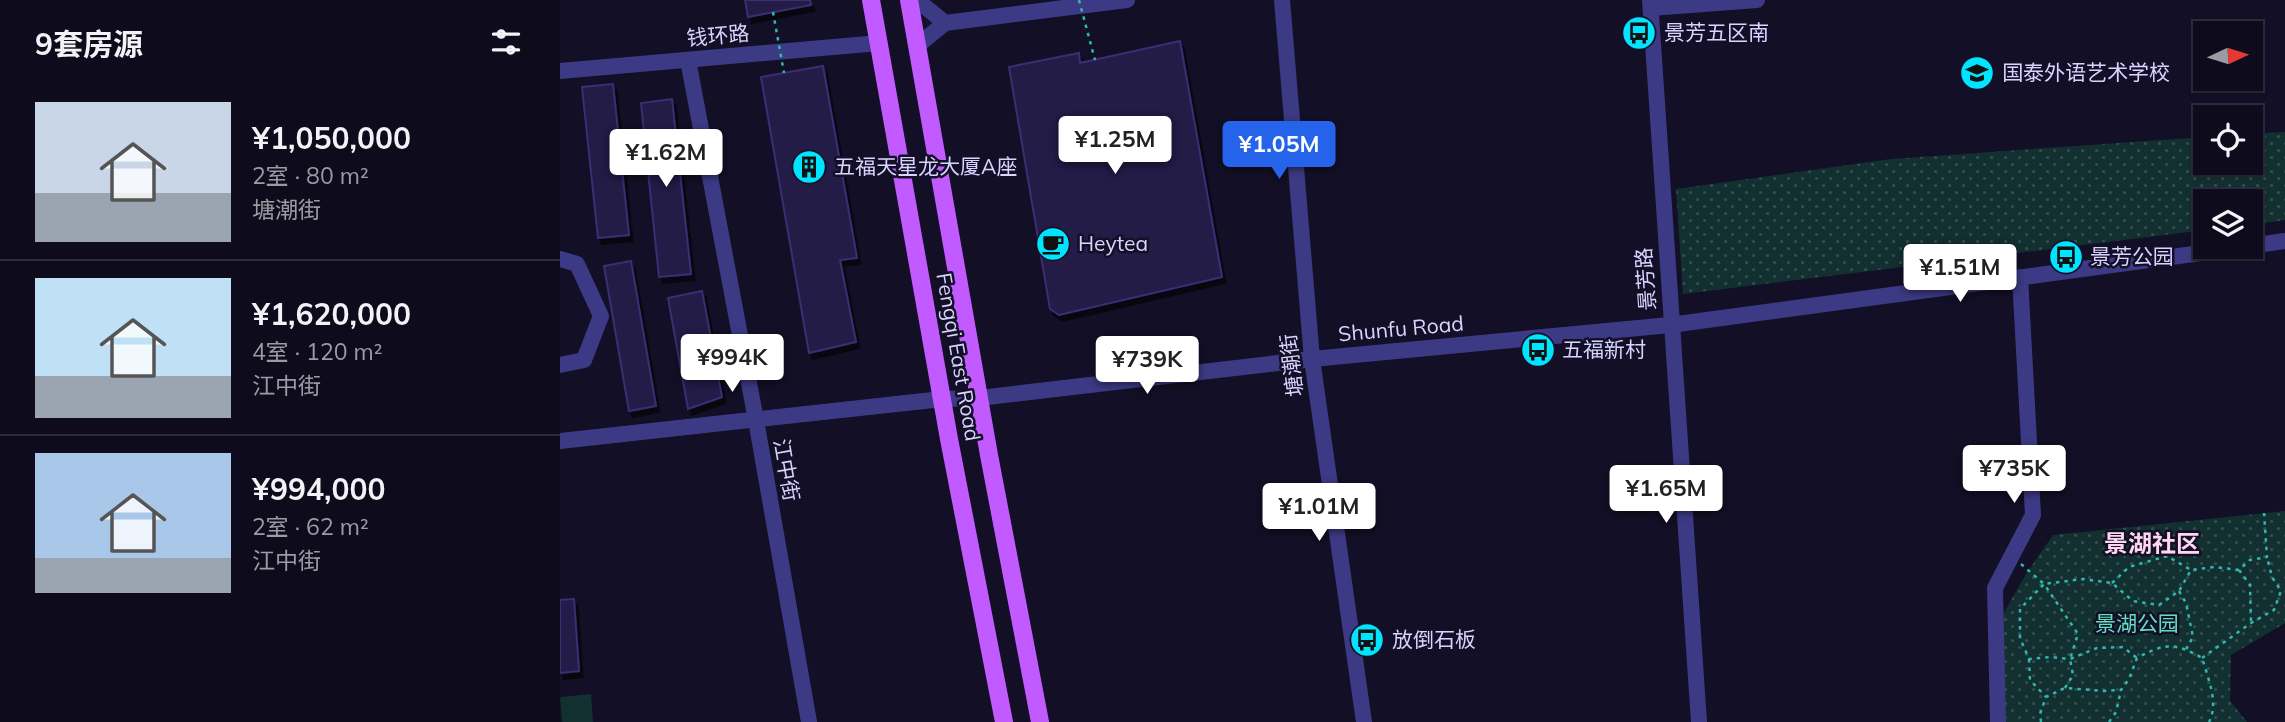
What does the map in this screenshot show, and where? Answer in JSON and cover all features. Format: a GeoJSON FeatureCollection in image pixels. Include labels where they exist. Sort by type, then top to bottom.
{"type":"FeatureCollection","features":[{"type":"Feature","properties":{"kind":"main road","name":"Fengqi East Road"},"geometry":{"type":"LineString","coordinates":[[871,0],[942,399],[1004,722]]}},
{"type":"Feature","properties":{"kind":"main road","name":"Fengqi East Road"},"geometry":{"type":"LineString","coordinates":[[909,0],[979,398],[1040,722]]}},
{"type":"Feature","properties":{"kind":"street"},"geometry":{"type":"LineString","coordinates":[[917,0],[945,23]]}},
{"type":"Feature","properties":{"kind":"street"},"geometry":{"type":"LineString","coordinates":[[917,46],[945,23],[1127,0]]}},
{"type":"Feature","properties":{"kind":"street","name":"塘潮街"},"geometry":{"type":"LineString","coordinates":[[1282,0],[1312,359],[1364,722]]}},
{"type":"Feature","properties":{"kind":"street"},"geometry":{"type":"LineString","coordinates":[[1650,4],[1757,0]]}},
{"type":"Feature","properties":{"kind":"street","name":"景芳路"},"geometry":{"type":"LineString","coordinates":[[1650,4],[1699,722]]}},
{"type":"Feature","properties":{"kind":"street","name":"钱环路"},"geometry":{"type":"LineString","coordinates":[[560,71],[879,43]]}},
{"type":"Feature","properties":{"kind":"street","name":"江中街"},"geometry":{"type":"LineString","coordinates":[[688,60],[756,420],[809,722]]}},
{"type":"Feature","properties":{"kind":"street"},"geometry":{"type":"LineString","coordinates":[[2263,244],[2285,241]]}},
{"type":"Feature","properties":{"kind":"street","name":"Shunfu Road"},"geometry":{"type":"LineString","coordinates":[[560,441],[942,399],[979,398],[1312,359],[1670,324],[2193,254]]}},
{"type":"Feature","properties":{"kind":"street"},"geometry":{"type":"LineString","coordinates":[[560,259],[577,264],[601,316],[584,360],[560,365]]}},
{"type":"Feature","properties":{"kind":"street"},"geometry":{"type":"LineString","coordinates":[[1998,722],[1995,588],[2033,515],[2020,277]]}},
{"type":"Feature","properties":{"kind":"path"},"geometry":{"type":"LineString","coordinates":[[1079,0],[1095,60]]}},
{"type":"Feature","properties":{"kind":"path"},"geometry":{"type":"LineString","coordinates":[[773,12],[785,73]]}},
{"type":"Feature","properties":{"kind":"path"},"geometry":{"type":"LineString","coordinates":[[2202,659],[2274,610],[2281,591],[2272,578],[2267,557],[2264,513]]}},
{"type":"Feature","properties":{"kind":"path"},"geometry":{"type":"LineString","coordinates":[[2012,556],[2044,583],[2078,634],[2070,659],[2073,675],[2065,688]]}},
{"type":"Feature","properties":{"kind":"path"},"geometry":{"type":"LineString","coordinates":[[2112,583],[2129,567],[2167,556],[2191,570],[2214,567],[2239,570],[2250,585],[2252,623]]}},
{"type":"Feature","properties":{"kind":"path"},"geometry":{"type":"LineString","coordinates":[[2239,570],[2250,560],[2267,557]]}},
{"type":"Feature","properties":{"kind":"path"},"geometry":{"type":"LineString","coordinates":[[2046,697],[2030,680],[2029,659],[2020,638],[2020,609],[2044,583],[2083,579],[2112,583],[2133,601],[2160,606],[2179,591],[2191,570]]}},
{"type":"Feature","properties":{"kind":"path"},"geometry":{"type":"LineString","coordinates":[[2179,591],[2186,603],[2193,637],[2186,649]]}},
{"type":"Feature","properties":{"kind":"path"},"geometry":{"type":"LineString","coordinates":[[2029,659],[2070,659],[2097,649],[2123,647],[2137,658]]}},
{"type":"Feature","properties":{"kind":"path"},"geometry":{"type":"LineString","coordinates":[[2109,722],[2116,712],[2121,690],[2129,679],[2137,658],[2158,648],[2182,647],[2202,659],[2213,692],[2212,719],[2209,722]]}},
{"type":"Feature","properties":{"kind":"path"},"geometry":{"type":"LineString","coordinates":[[2041,722],[2040,714],[2046,697],[2065,688],[2121,690]]}},
{"type":"Feature","properties":{"kind":"green space"},"geometry":{"type":"Polygon","coordinates":[[[2285,132],[2285,220],[2263,223],[2263,189],[2193,189],[2193,231],[1683,294],[1676,189],[1891,159],[2193,138],[2193,175],[2263,175],[2263,133],[2285,132]]]}},
{"type":"Feature","properties":{"kind":"green space","name":"景湖公园"},"geometry":{"type":"Polygon","coordinates":[[[2285,511],[2285,623],[2231,655],[2230,701],[2247,722],[2006,722],[1999,621],[2026,574],[2053,535],[2285,511]]]}},
{"type":"Feature","properties":{"kind":"green space"},"geometry":{"type":"Polygon","coordinates":[[[591,694],[593,722],[562,722],[560,697],[591,694]]]}},
{"type":"Feature","properties":{"kind":"building"},"geometry":{"type":"Polygon","coordinates":[[[745,0],[810,0],[811,5],[748,17],[745,0]]]}},
{"type":"Feature","properties":{"kind":"building"},"geometry":{"type":"Polygon","coordinates":[[[1180,41],[1222,277],[1059,315],[1050,309],[1009,67],[1079,53],[1080,63],[1180,41]]]}},
{"type":"Feature","properties":{"kind":"building","name":"五福天星龙大厦A座"},"geometry":{"type":"Polygon","coordinates":[[[823,66],[857,258],[840,260],[856,342],[809,353],[761,77],[823,66]]]}},
{"type":"Feature","properties":{"kind":"building"},"geometry":{"type":"Polygon","coordinates":[[[613,84],[629,235],[598,238],[582,87],[613,84]]]}},
{"type":"Feature","properties":{"kind":"building"},"geometry":{"type":"Polygon","coordinates":[[[672,99],[691,274],[659,277],[641,103],[672,99]]]}},
{"type":"Feature","properties":{"kind":"building"},"geometry":{"type":"Polygon","coordinates":[[[631,261],[656,406],[629,411],[604,266],[631,261]]]}},
{"type":"Feature","properties":{"kind":"building"},"geometry":{"type":"Polygon","coordinates":[[[702,291],[722,397],[688,409],[668,298],[702,291]]]}},
{"type":"Feature","properties":{"kind":"building"},"geometry":{"type":"Polygon","coordinates":[[[574,599],[579,671],[560,673],[560,600],[574,599]]]}},
{"type":"Feature","properties":{"kind":"place","name":"景芳五区南"},"geometry":{"type":"Point","coordinates":[1639,33]}},
{"type":"Feature","properties":{"kind":"place","name":"国泰外语艺术学校"},"geometry":{"type":"Point","coordinates":[1977,73]}},
{"type":"Feature","properties":{"kind":"place","name":"五福天星龙大厦A座"},"geometry":{"type":"Point","coordinates":[809,167]}},
{"type":"Feature","properties":{"kind":"place","name":"Heytea"},"geometry":{"type":"Point","coordinates":[1053,244]}},
{"type":"Feature","properties":{"kind":"place","name":"景芳公园"},"geometry":{"type":"Point","coordinates":[2066,257]}},
{"type":"Feature","properties":{"kind":"place","name":"五福新村"},"geometry":{"type":"Point","coordinates":[1538,350]}},
{"type":"Feature","properties":{"kind":"place","name":"放倒石板"},"geometry":{"type":"Point","coordinates":[1367,640]}},
{"type":"Feature","properties":{"kind":"district","name":"景湖社区"},"geometry":{"type":"Point","coordinates":[2152,544]}}]}
